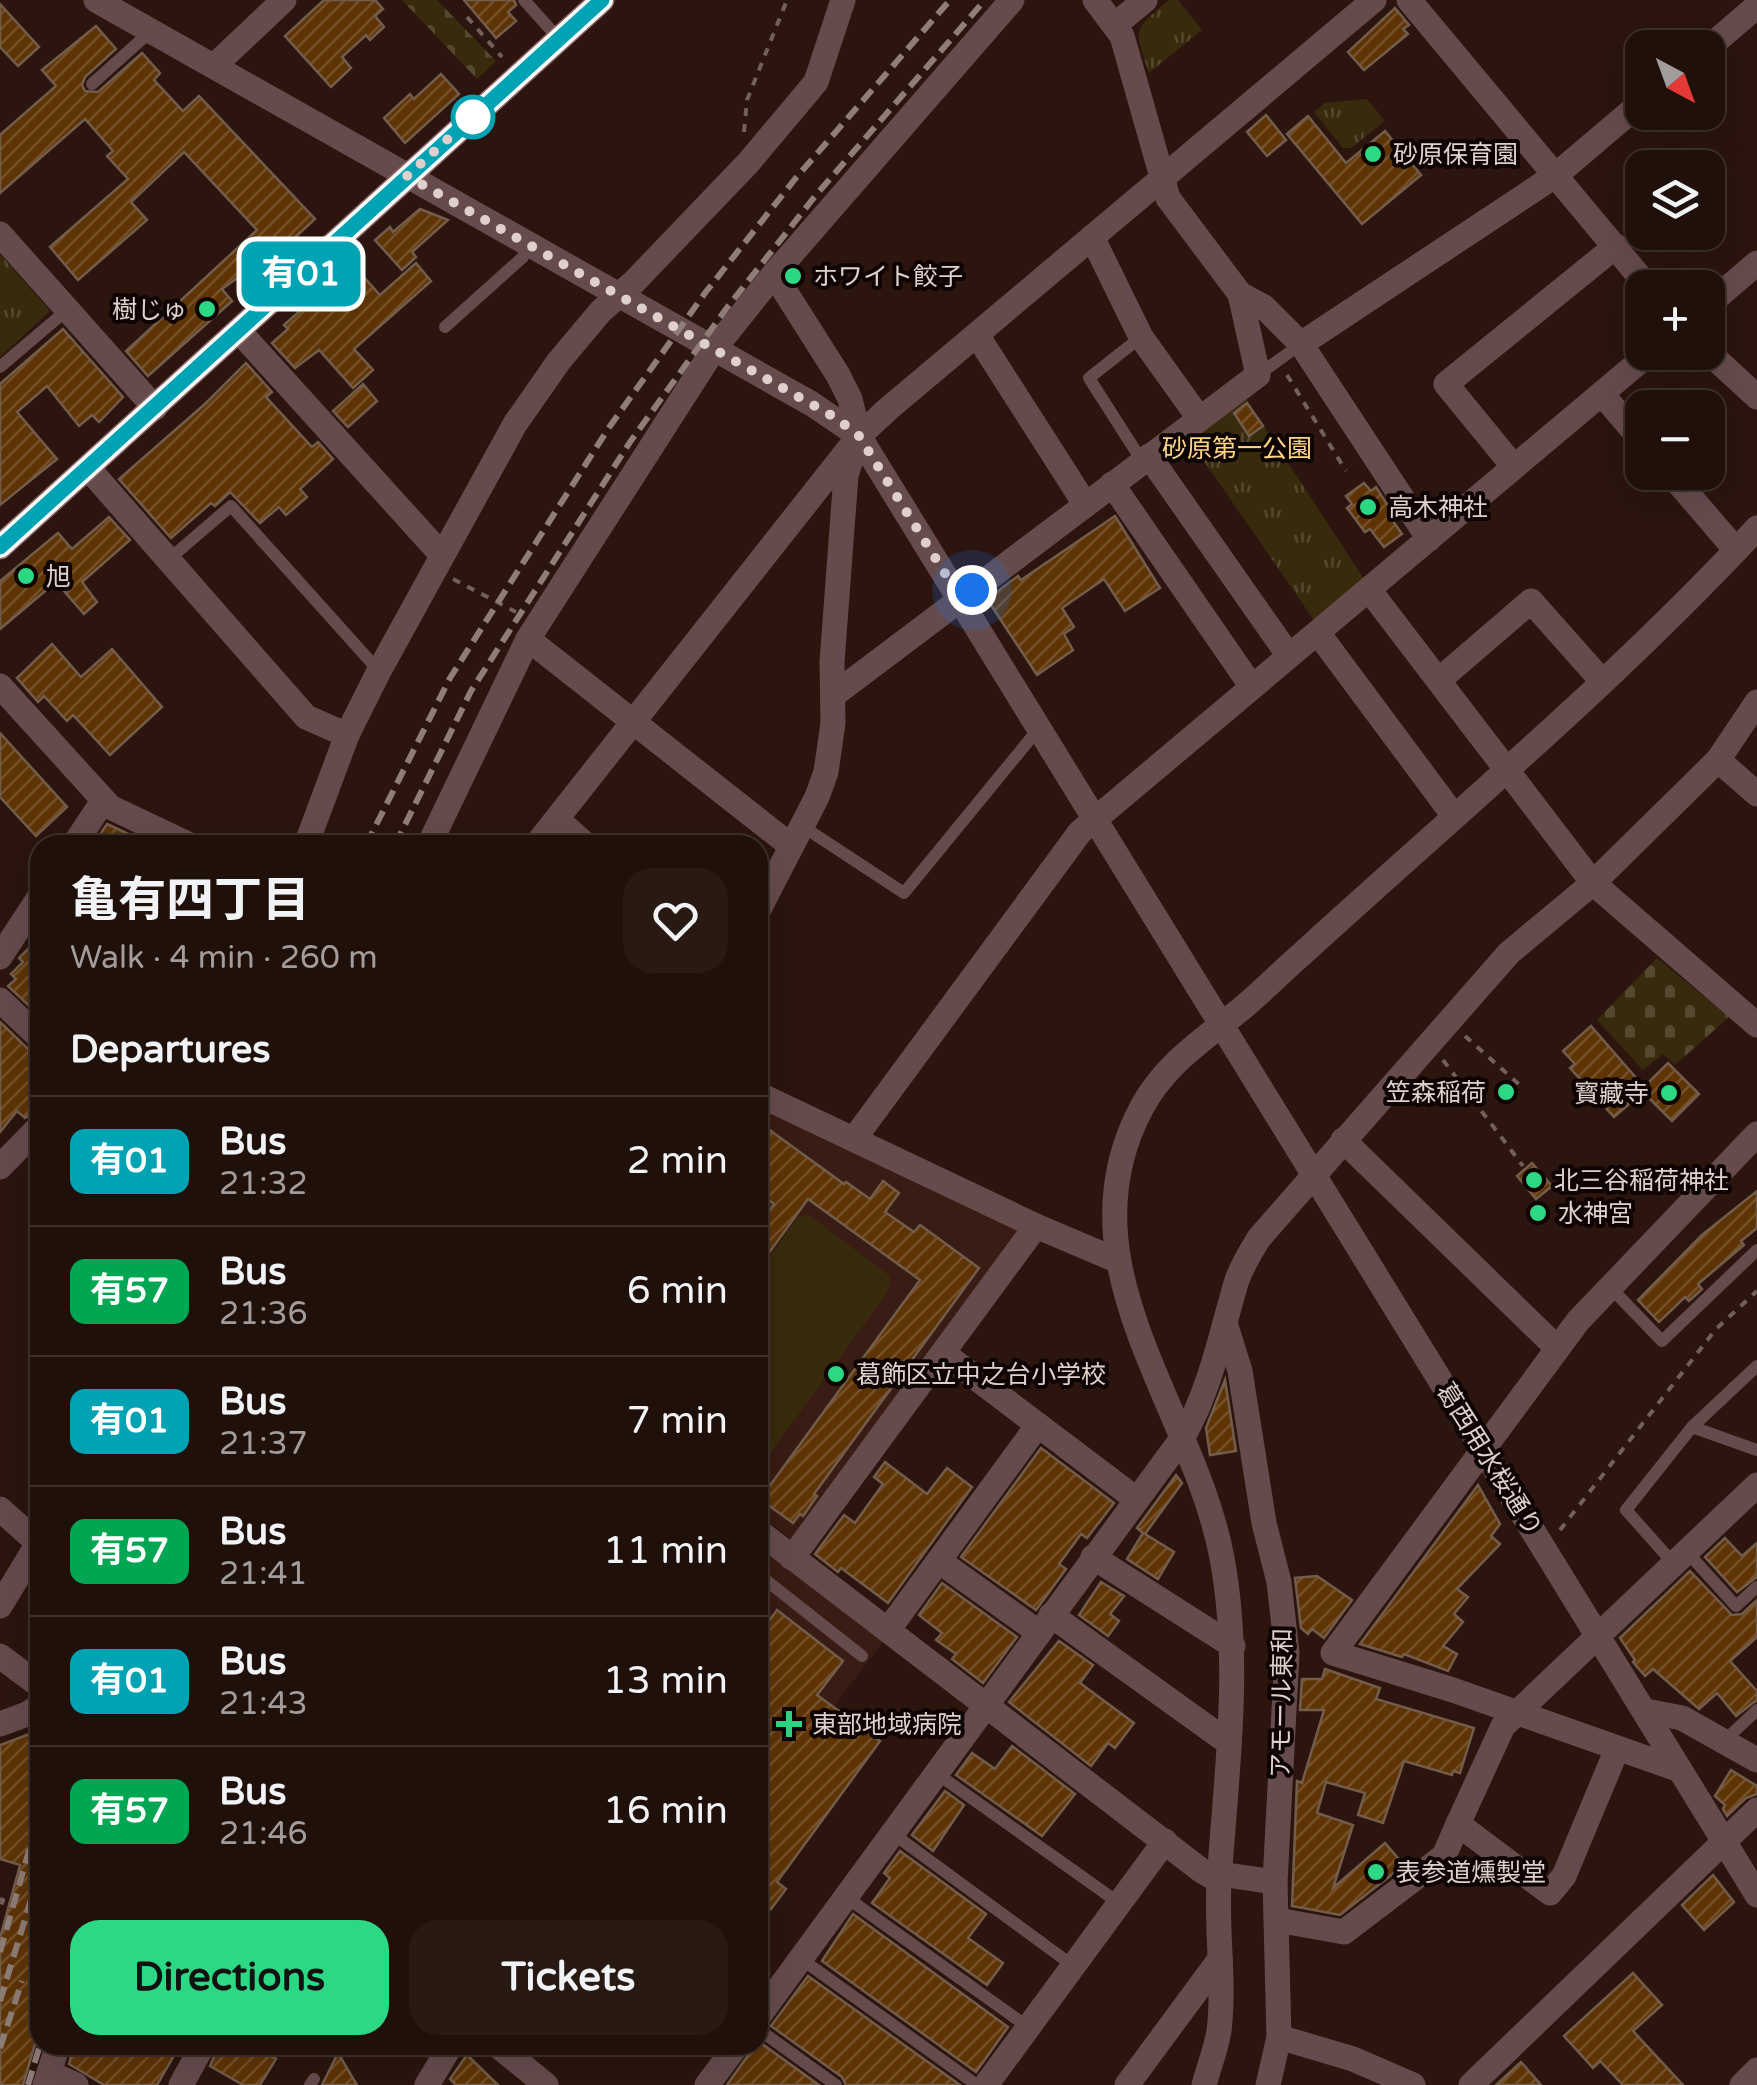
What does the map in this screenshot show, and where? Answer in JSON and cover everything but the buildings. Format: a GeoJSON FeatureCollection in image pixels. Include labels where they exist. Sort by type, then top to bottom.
{"type":"FeatureCollection","features":[{"type":"Feature","properties":{"kind":"main road"},"geometry":{"type":"LineString","coordinates":[[0,547],[602,0]]}},
{"type":"Feature","properties":{"kind":"street"},"geometry":{"type":"LineString","coordinates":[[96,0],[836,418],[859,436]]}},
{"type":"Feature","properties":{"kind":"street"},"geometry":{"type":"LineString","coordinates":[[214,66],[284,0]]}},
{"type":"Feature","properties":{"kind":"street"},"geometry":{"type":"LineString","coordinates":[[310,835],[347,735],[378,671],[514,424],[559,361],[601,312],[748,163],[816,82],[843,0]]}},
{"type":"Feature","properties":{"kind":"street"},"geometry":{"type":"LineString","coordinates":[[434,835],[533,631],[714,349],[774,274],[1012,0]]}},
{"type":"Feature","properties":{"kind":"street"},"geometry":{"type":"LineString","coordinates":[[835,694],[1199,418],[1270,371],[1240,294],[1168,198],[1116,24],[1095,0]]}},
{"type":"Feature","properties":{"kind":"street"},"geometry":{"type":"LineString","coordinates":[[1116,24],[1145,0]]}},
{"type":"Feature","properties":{"kind":"street"},"geometry":{"type":"LineString","coordinates":[[544,835],[859,436],[1374,0]]}},
{"type":"Feature","properties":{"kind":"street"},"geometry":{"type":"LineString","coordinates":[[1409,0],[1635,270]]}},
{"type":"Feature","properties":{"kind":"street"},"geometry":{"type":"LineString","coordinates":[[1725,33],[1757,6]]}},
{"type":"Feature","properties":{"kind":"street"},"geometry":{"type":"LineString","coordinates":[[1301,344],[1556,175],[1625,116]]}},
{"type":"Feature","properties":{"kind":"street"},"geometry":{"type":"LineString","coordinates":[[0,234],[155,408]]}},
{"type":"Feature","properties":{"kind":"street"},"geometry":{"type":"LineString","coordinates":[[1092,237],[1141,337],[1199,418]]}},
{"type":"Feature","properties":{"kind":"street"},"geometry":{"type":"LineString","coordinates":[[1514,467],[1446,384],[1616,246]]}},
{"type":"Feature","properties":{"kind":"street"},"geometry":{"type":"LineString","coordinates":[[1725,291],[1757,264]]}},
{"type":"Feature","properties":{"kind":"street"},"geometry":{"type":"LineString","coordinates":[[768,892],[826,772],[835,694],[832,662],[846,475],[859,436],[850,399],[774,274]]}},
{"type":"Feature","properties":{"kind":"street"},"geometry":{"type":"LineString","coordinates":[[1240,294],[1264,307],[1301,344],[1429,539]]}},
{"type":"Feature","properties":{"kind":"street"},"geometry":{"type":"LineString","coordinates":[[240,331],[437,562]]}},
{"type":"Feature","properties":{"kind":"street"},"geometry":{"type":"LineString","coordinates":[[977,334],[1085,504]]}},
{"type":"Feature","properties":{"kind":"street"},"geometry":{"type":"LineString","coordinates":[[1725,368],[1757,397]]}},
{"type":"Feature","properties":{"kind":"street"},"geometry":{"type":"LineString","coordinates":[[854,1139],[1080,832],[1630,370]]}},
{"type":"Feature","properties":{"kind":"street"},"geometry":{"type":"LineString","coordinates":[[1602,394],[1625,421]]}},
{"type":"Feature","properties":{"kind":"street","name":"葛西用水桜通り"},"geometry":{"type":"LineString","coordinates":[[859,436],[1757,1896]]}},
{"type":"Feature","properties":{"kind":"street"},"geometry":{"type":"LineString","coordinates":[[1146,459],[1289,656]]}},
{"type":"Feature","properties":{"kind":"street"},"geometry":{"type":"LineString","coordinates":[[88,468],[306,718],[347,735]]}},
{"type":"Feature","properties":{"kind":"street"},"geometry":{"type":"LineString","coordinates":[[1112,484],[1252,687]]}},
{"type":"Feature","properties":{"kind":"street"},"geometry":{"type":"LineString","coordinates":[[1685,490],[1736,550]]}},
{"type":"Feature","properties":{"kind":"street"},"geometry":{"type":"LineString","coordinates":[[1204,2085],[1218,2034],[1219,1878],[1233,1646],[1215,1522],[1132,1314],[1116,1260],[1116,1178],[1142,1106],[1179,1057],[1238,1012],[1506,770],[1757,528]]}},
{"type":"Feature","properties":{"kind":"street"},"geometry":{"type":"LineString","coordinates":[[1370,591],[1593,883],[1757,1026]]}},
{"type":"Feature","properties":{"kind":"street"},"geometry":{"type":"LineString","coordinates":[[1439,680],[1531,601],[1602,681]]}},
{"type":"Feature","properties":{"kind":"street"},"geometry":{"type":"LineString","coordinates":[[533,631],[634,722],[796,836]]}},
{"type":"Feature","properties":{"kind":"street"},"geometry":{"type":"LineString","coordinates":[[1318,633],[1454,816]]}},
{"type":"Feature","properties":{"kind":"street"},"geometry":{"type":"LineString","coordinates":[[0,686],[103,801],[170,835]]}},
{"type":"Feature","properties":{"kind":"street"},"geometry":{"type":"LineString","coordinates":[[768,2003],[1182,1437],[1198,1411],[1238,1276],[1259,1238],[1509,954],[1593,883],[1718,760],[1757,702]]}},
{"type":"Feature","properties":{"kind":"street"},"geometry":{"type":"LineString","coordinates":[[1718,760],[1757,794]]}},
{"type":"Feature","properties":{"kind":"street"},"geometry":{"type":"LineString","coordinates":[[81,835],[103,801]]}},
{"type":"Feature","properties":{"kind":"street"},"geometry":{"type":"LineString","coordinates":[[556,820],[574,835]]}},
{"type":"Feature","properties":{"kind":"street"},"geometry":{"type":"LineString","coordinates":[[0,957],[30,911]]}},
{"type":"Feature","properties":{"kind":"street"},"geometry":{"type":"LineString","coordinates":[[0,1000],[30,1028]]}},
{"type":"Feature","properties":{"kind":"street"},"geometry":{"type":"LineString","coordinates":[[768,1099],[1116,1260]]}},
{"type":"Feature","properties":{"kind":"street"},"geometry":{"type":"LineString","coordinates":[[1332,1653],[1556,1347],[1757,1134]]}},
{"type":"Feature","properties":{"kind":"street"},"geometry":{"type":"LineString","coordinates":[[0,1167],[30,1136]]}},
{"type":"Feature","properties":{"kind":"street"},"geometry":{"type":"LineString","coordinates":[[1343,1140],[1556,1347]]}},
{"type":"Feature","properties":{"kind":"street"},"geometry":{"type":"LineString","coordinates":[[792,1558],[1036,1226]]}},
{"type":"Feature","properties":{"kind":"street","name":"アモール東和"},"geometry":{"type":"LineString","coordinates":[[1226,1326],[1240,1371],[1264,1524],[1279,1582],[1287,1652],[1275,1882],[1279,2036],[1268,2085]]}},
{"type":"Feature","properties":{"kind":"street"},"geometry":{"type":"LineString","coordinates":[[943,1353],[1136,1500]]}},
{"type":"Feature","properties":{"kind":"street"},"geometry":{"type":"LineString","coordinates":[[888,1630],[1038,1425]]}},
{"type":"Feature","properties":{"kind":"street"},"geometry":{"type":"LineString","coordinates":[[1277,1920],[1344,1932],[1444,1856],[1503,1726],[1757,1485]]}},
{"type":"Feature","properties":{"kind":"street"},"geometry":{"type":"LineString","coordinates":[[0,1509],[30,1534]]}},
{"type":"Feature","properties":{"kind":"street"},"geometry":{"type":"LineString","coordinates":[[768,1539],[1219,1878],[1275,1882]]}},
{"type":"Feature","properties":{"kind":"street"},"geometry":{"type":"LineString","coordinates":[[0,1606],[30,1556]]}},
{"type":"Feature","properties":{"kind":"street"},"geometry":{"type":"LineString","coordinates":[[1093,1557],[1233,1646]]}},
{"type":"Feature","properties":{"kind":"street"},"geometry":{"type":"LineString","coordinates":[[939,1561],[1228,1743]]}},
{"type":"Feature","properties":{"kind":"street"},"geometry":{"type":"LineString","coordinates":[[1287,1652],[1332,1653],[1453,1690],[1680,1770]]}},
{"type":"Feature","properties":{"kind":"street"},"geometry":{"type":"LineString","coordinates":[[0,1656],[30,1678]]}},
{"type":"Feature","properties":{"kind":"street"},"geometry":{"type":"LineString","coordinates":[[0,1724],[30,1712]]}},
{"type":"Feature","properties":{"kind":"street"},"geometry":{"type":"LineString","coordinates":[[1646,1712],[1682,1718],[1757,1760]]}},
{"type":"Feature","properties":{"kind":"street"},"geometry":{"type":"LineString","coordinates":[[1458,1824],[1550,1892],[1564,1876],[1617,1749]]}},
{"type":"Feature","properties":{"kind":"street"},"geometry":{"type":"LineString","coordinates":[[1471,2085],[1757,1810]]}},
{"type":"Feature","properties":{"kind":"street"},"geometry":{"type":"LineString","coordinates":[[986,2085],[1165,1841]]}},
{"type":"Feature","properties":{"kind":"street"},"geometry":{"type":"LineString","coordinates":[[1126,2085],[1220,1959]]}},
{"type":"Feature","properties":{"kind":"street"},"geometry":{"type":"LineString","coordinates":[[1279,2036],[1353,2059],[1413,2085]]}},
{"type":"Feature","properties":{"kind":"street"},"geometry":{"type":"LineString","coordinates":[[55,2055],[47,2079],[76,2085]]}},
{"type":"Feature","properties":{"kind":"street"},"geometry":{"type":"LineString","coordinates":[[183,2084],[198,2055]]}},
{"type":"Feature","properties":{"kind":"street"},"geometry":{"type":"LineString","coordinates":[[427,2085],[445,2055]]}},
{"type":"Feature","properties":{"kind":"street"},"geometry":{"type":"LineString","coordinates":[[509,2055],[546,2085]]}},
{"type":"Feature","properties":{"kind":"street"},"geometry":{"type":"LineString","coordinates":[[708,2085],[730,2055]]}},
{"type":"Feature","properties":{"kind":"street"},"geometry":{"type":"LineString","coordinates":[[1742,2085],[1757,2070]]}},
{"type":"Feature","properties":{"kind":"lane"},"geometry":{"type":"LineString","coordinates":[[524,0],[559,39]]}},
{"type":"Feature","properties":{"kind":"lane"},"geometry":{"type":"LineString","coordinates":[[92,84],[151,31]]}},
{"type":"Feature","properties":{"kind":"lane"},"geometry":{"type":"LineString","coordinates":[[445,327],[524,256],[529,245]]}},
{"type":"Feature","properties":{"kind":"lane"},"geometry":{"type":"LineString","coordinates":[[0,367],[67,310]]}},
{"type":"Feature","properties":{"kind":"lane"},"geometry":{"type":"LineString","coordinates":[[1141,337],[1088,378],[1146,459]]}},
{"type":"Feature","properties":{"kind":"lane"},"geometry":{"type":"LineString","coordinates":[[1270,371],[1301,344]]}},
{"type":"Feature","properties":{"kind":"lane"},"geometry":{"type":"LineString","coordinates":[[168,560],[231,506],[378,671]]}},
{"type":"Feature","properties":{"kind":"lane"},"geometry":{"type":"LineString","coordinates":[[796,836],[904,892],[1040,726]]}},
{"type":"Feature","properties":{"kind":"lane"},"geometry":{"type":"LineString","coordinates":[[1610,1287],[1662,1341],[1757,1250]]}},
{"type":"Feature","properties":{"kind":"lane"},"geometry":{"type":"LineString","coordinates":[[1757,1366],[1692,1426],[1626,1510],[1736,1606],[1757,1587]]}},
{"type":"Feature","properties":{"kind":"lane"},"geometry":{"type":"LineString","coordinates":[[1692,1426],[1757,1450]]}},
{"type":"Feature","properties":{"kind":"lane"},"geometry":{"type":"LineString","coordinates":[[768,1583],[862,1656]]}},
{"type":"Feature","properties":{"kind":"lane"},"geometry":{"type":"LineString","coordinates":[[1724,1741],[1757,1710]]}},
{"type":"Feature","properties":{"kind":"lane"},"geometry":{"type":"LineString","coordinates":[[936,1772],[1118,1903]]}},
{"type":"Feature","properties":{"kind":"lane"},"geometry":{"type":"LineString","coordinates":[[892,1833],[1072,1966]]}},
{"type":"Feature","properties":{"kind":"lane"},"geometry":{"type":"LineString","coordinates":[[846,1896],[1028,2027]]}},
{"type":"Feature","properties":{"kind":"lane"},"geometry":{"type":"LineString","coordinates":[[800,1958],[977,2085]]}},
{"type":"Feature","properties":{"kind":"lane"},"geometry":{"type":"LineString","coordinates":[[768,2036],[836,2085]]}},
{"type":"Feature","properties":{"kind":"path"},"geometry":{"type":"LineString","coordinates":[[748,163],[743,143],[747,100],[787,0]]}},
{"type":"Feature","properties":{"kind":"path"},"geometry":{"type":"LineString","coordinates":[[468,17],[505,61]]}},
{"type":"Feature","properties":{"kind":"path"},"geometry":{"type":"LineString","coordinates":[[1270,371],[1346,471]]}},
{"type":"Feature","properties":{"kind":"path"},"geometry":{"type":"LineString","coordinates":[[437,562],[533,631]]}},
{"type":"Feature","properties":{"kind":"path"},"geometry":{"type":"LineString","coordinates":[[1450,1023],[1523,1088]]}},
{"type":"Feature","properties":{"kind":"path"},"geometry":{"type":"LineString","coordinates":[[1431,1044],[1523,1166]]}},
{"type":"Feature","properties":{"kind":"path"},"geometry":{"type":"LineString","coordinates":[[1555,1537],[1716,1329],[1757,1291]]}},
{"type":"Feature","properties":{"kind":"path"},"geometry":{"type":"LineString","coordinates":[[0,1899],[0,1909]]}},
{"type":"Feature","properties":{"kind":"shaded area","name":"葛飾区立中之台小学校"},"geometry":{"type":"Polygon","coordinates":[[[768,1110],[1015,1225],[1020,1235],[791,1539],[768,1521],[768,1110]]]}},
{"type":"Feature","properties":{"kind":"shaded area","name":"東部地域病院"},"geometry":{"type":"Polygon","coordinates":[[[768,1554],[883,1642],[768,1793],[768,1554]]]}},
{"type":"Feature","properties":{"kind":"green space"},"geometry":{"type":"Polygon","coordinates":[[[402,0],[437,0],[496,61],[477,79],[402,0]]]}},
{"type":"Feature","properties":{"kind":"green space"},"geometry":{"type":"Polygon","coordinates":[[[1169,0],[1178,0],[1202,30],[1149,73],[1140,31],[1148,18],[1169,0]]]}},
{"type":"Feature","properties":{"kind":"green space"},"geometry":{"type":"Polygon","coordinates":[[[1367,99],[1385,121],[1351,148],[1343,148],[1314,112],[1325,103],[1367,99]]]}},
{"type":"Feature","properties":{"kind":"green space"},"geometry":{"type":"Polygon","coordinates":[[[0,254],[50,311],[0,357],[0,254]]]}},
{"type":"Feature","properties":{"kind":"green space","name":"砂原第一公園"},"geometry":{"type":"Polygon","coordinates":[[[1245,397],[1366,582],[1314,620],[1188,438],[1245,397]]]}},
{"type":"Feature","properties":{"kind":"green space"},"geometry":{"type":"Polygon","coordinates":[[[1657,958],[1729,1017],[1675,1065],[1663,1054],[1643,1070],[1597,1020],[1657,958]]]}},
{"type":"Feature","properties":{"kind":"green space"},"geometry":{"type":"Polygon","coordinates":[[[809,1215],[890,1276],[889,1290],[768,1457],[768,1259],[798,1217],[809,1215]]]}},
{"type":"Feature","properties":{"kind":"railway"},"geometry":{"type":"LineString","coordinates":[[371,835],[450,678],[608,429],[705,293],[795,179],[950,0]]}},
{"type":"Feature","properties":{"kind":"railway"},"geometry":{"type":"LineString","coordinates":[[400,835],[471,691],[630,442],[726,309],[816,195],[985,0]]}},
{"type":"Feature","properties":{"kind":"railway"},"geometry":{"type":"LineString","coordinates":[[0,1952],[30,1847]]}},
{"type":"Feature","properties":{"kind":"railway"},"geometry":{"type":"LineString","coordinates":[[0,2001],[30,1903]]}},
{"type":"Feature","properties":{"kind":"railway"},"geometry":{"type":"LineString","coordinates":[[0,2048],[22,1981]]}},
{"type":"Feature","properties":{"kind":"railway"},"geometry":{"type":"LineString","coordinates":[[28,2085],[37,2055]]}},
{"type":"Feature","properties":{"kind":"bus line","name":"有01"},"geometry":{"type":"LineString","coordinates":[[0,547],[602,0]]}},
{"type":"Feature","properties":{"kind":"place","name":"砂原保育園"},"geometry":{"type":"Point","coordinates":[1373,154]}},
{"type":"Feature","properties":{"kind":"place","name":"ホワイト餃子"},"geometry":{"type":"Point","coordinates":[793,276]}},
{"type":"Feature","properties":{"kind":"place","name":"樹じゅ"},"geometry":{"type":"Point","coordinates":[207,309]}},
{"type":"Feature","properties":{"kind":"place","name":"高木神社"},"geometry":{"type":"Point","coordinates":[1368,507]}},
{"type":"Feature","properties":{"kind":"place","name":"旭"},"geometry":{"type":"Point","coordinates":[26,576]}},
{"type":"Feature","properties":{"kind":"place","name":"笠森稲荷"},"geometry":{"type":"Point","coordinates":[1506,1092]}},
{"type":"Feature","properties":{"kind":"place","name":"寳藏寺"},"geometry":{"type":"Point","coordinates":[1669,1093]}},
{"type":"Feature","properties":{"kind":"place","name":"北三谷稲荷神社"},"geometry":{"type":"Point","coordinates":[1534,1180]}},
{"type":"Feature","properties":{"kind":"place","name":"水神宮"},"geometry":{"type":"Point","coordinates":[1538,1213]}},
{"type":"Feature","properties":{"kind":"place","name":"葛飾区立中之台小学校"},"geometry":{"type":"Point","coordinates":[836,1374]}},
{"type":"Feature","properties":{"kind":"place","name":"東部地域病院"},"geometry":{"type":"Point","coordinates":[789,1724]}},
{"type":"Feature","properties":{"kind":"place","name":"表参道燻製堂"},"geometry":{"type":"Point","coordinates":[1376,1872]}},
{"type":"Feature","properties":{"kind":"route"},"geometry":{"type":"LineString","coordinates":[[473,117],[480,110],[407,176],[836,418],[859,436],[961,599],[972,590]]}}]}
